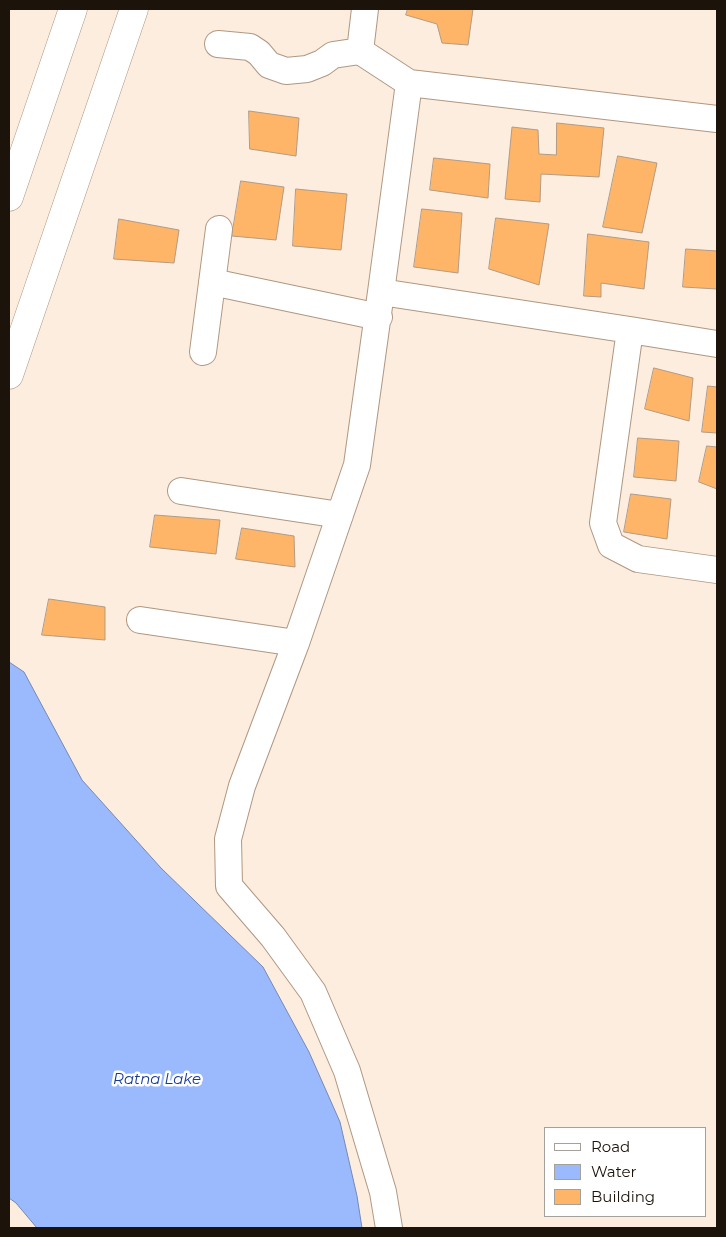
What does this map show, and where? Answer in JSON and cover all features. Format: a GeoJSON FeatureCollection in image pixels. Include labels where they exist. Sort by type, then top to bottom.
{"type":"FeatureCollection","features":[{"type":"Feature","properties":{"kind":"street"},"geometry":{"type":"LineString","coordinates":[[9,197],[73,9]]}},
{"type":"Feature","properties":{"kind":"street"},"geometry":{"type":"LineString","coordinates":[[9,375],[134,9]]}},
{"type":"Feature","properties":{"kind":"street"},"geometry":{"type":"LineString","coordinates":[[360,51],[365,9]]}},
{"type":"Feature","properties":{"kind":"street"},"geometry":{"type":"LineString","coordinates":[[218,44],[250,46],[269,65],[286,71],[307,68],[322,63],[333,56],[360,51],[409,83],[717,119]]}},
{"type":"Feature","properties":{"kind":"street"},"geometry":{"type":"LineString","coordinates":[[389,1228],[384,1192],[346,1071],[313,992],[273,937],[229,886],[228,839],[242,786],[296,643],[358,465],[409,83]]}},
{"type":"Feature","properties":{"kind":"street"},"geometry":{"type":"LineString","coordinates":[[203,352],[219,229]]}},
{"type":"Feature","properties":{"kind":"street"},"geometry":{"type":"LineString","coordinates":[[212,282],[380,304],[630,330],[717,344]]}},
{"type":"Feature","properties":{"kind":"street"},"geometry":{"type":"LineString","coordinates":[[630,330],[603,523],[608,538],[611,545],[638,559],[717,570]]}},
{"type":"Feature","properties":{"kind":"street"},"geometry":{"type":"LineString","coordinates":[[181,491],[340,515]]}},
{"type":"Feature","properties":{"kind":"street"},"geometry":{"type":"LineString","coordinates":[[140,620],[296,643]]}},
{"type":"Feature","properties":{"kind":"water","name":"Ratna Lake"},"geometry":{"type":"Polygon","coordinates":[[[9,662],[24,672],[82,780],[161,868],[263,967],[309,1052],[340,1122],[357,1196],[362,1228],[37,1228],[16,1203],[9,1198],[9,662]]]}},
{"type":"Feature","properties":{"kind":"building"},"geometry":{"type":"Polygon","coordinates":[[[408,9],[473,9],[468,45],[442,43],[437,24],[406,15],[408,9]]]}},
{"type":"Feature","properties":{"kind":"building"},"geometry":{"type":"Polygon","coordinates":[[[249,111],[299,118],[296,156],[250,149],[249,111]]]}},
{"type":"Feature","properties":{"kind":"building"},"geometry":{"type":"Polygon","coordinates":[[[557,123],[604,128],[599,177],[541,174],[540,202],[505,199],[512,127],[538,130],[539,154],[556,155],[557,123]]]}},
{"type":"Feature","properties":{"kind":"building"},"geometry":{"type":"Polygon","coordinates":[[[618,156],[657,163],[642,233],[603,227],[618,156]]]}},
{"type":"Feature","properties":{"kind":"building"},"geometry":{"type":"Polygon","coordinates":[[[434,158],[490,164],[488,198],[430,190],[434,158]]]}},
{"type":"Feature","properties":{"kind":"building"},"geometry":{"type":"Polygon","coordinates":[[[241,181],[284,187],[276,240],[232,236],[241,181]]]}},
{"type":"Feature","properties":{"kind":"building"},"geometry":{"type":"Polygon","coordinates":[[[296,189],[347,194],[341,250],[293,246],[296,189]]]}},
{"type":"Feature","properties":{"kind":"building"},"geometry":{"type":"Polygon","coordinates":[[[422,209],[462,213],[458,273],[414,267],[422,209]]]}},
{"type":"Feature","properties":{"kind":"building"},"geometry":{"type":"Polygon","coordinates":[[[496,218],[549,224],[539,285],[489,269],[496,218]]]}},
{"type":"Feature","properties":{"kind":"building"},"geometry":{"type":"Polygon","coordinates":[[[119,219],[179,230],[174,263],[114,259],[119,219]]]}},
{"type":"Feature","properties":{"kind":"building"},"geometry":{"type":"Polygon","coordinates":[[[588,234],[649,242],[644,289],[601,283],[601,297],[584,296],[588,234]]]}},
{"type":"Feature","properties":{"kind":"building"},"geometry":{"type":"Polygon","coordinates":[[[686,249],[717,251],[717,289],[683,287],[686,249]]]}},
{"type":"Feature","properties":{"kind":"building"},"geometry":{"type":"Polygon","coordinates":[[[654,368],[693,378],[689,421],[645,409],[654,368]]]}},
{"type":"Feature","properties":{"kind":"building"},"geometry":{"type":"Polygon","coordinates":[[[708,386],[717,387],[717,433],[702,432],[708,386]]]}},
{"type":"Feature","properties":{"kind":"building"},"geometry":{"type":"Polygon","coordinates":[[[638,438],[679,441],[676,481],[634,477],[638,438]]]}},
{"type":"Feature","properties":{"kind":"building"},"geometry":{"type":"Polygon","coordinates":[[[707,446],[717,447],[717,489],[699,482],[707,446]]]}},
{"type":"Feature","properties":{"kind":"building"},"geometry":{"type":"Polygon","coordinates":[[[631,494],[671,499],[667,539],[624,532],[631,494]]]}},
{"type":"Feature","properties":{"kind":"building"},"geometry":{"type":"Polygon","coordinates":[[[155,515],[220,520],[216,554],[150,547],[155,515]]]}},
{"type":"Feature","properties":{"kind":"building"},"geometry":{"type":"Polygon","coordinates":[[[242,528],[294,536],[295,567],[236,559],[242,528]]]}},
{"type":"Feature","properties":{"kind":"building"},"geometry":{"type":"Polygon","coordinates":[[[49,599],[105,607],[105,640],[42,635],[49,599]]]}}]}
